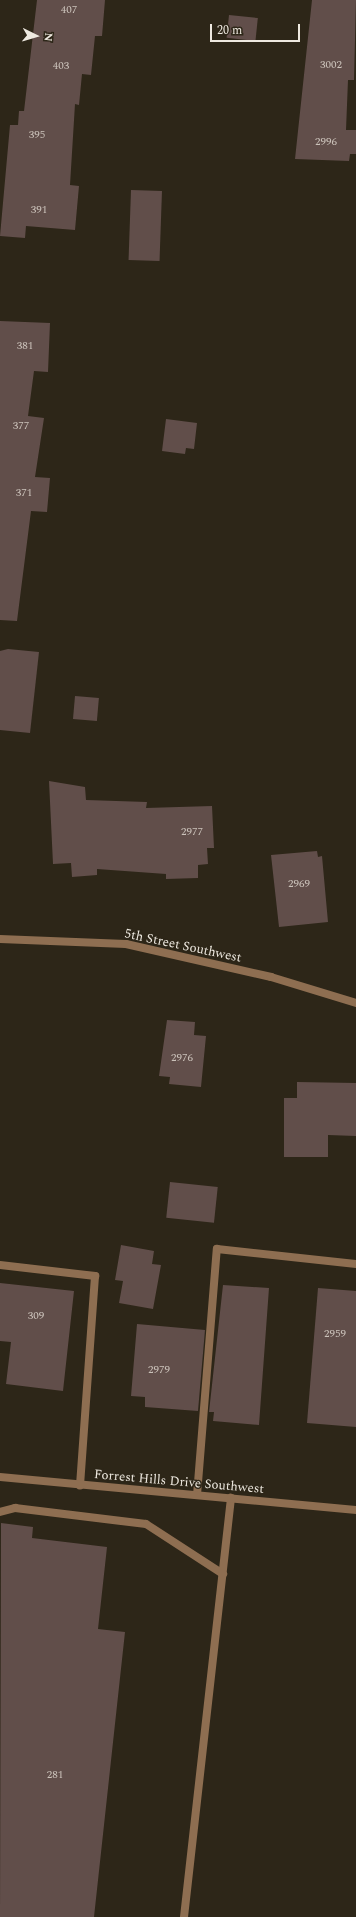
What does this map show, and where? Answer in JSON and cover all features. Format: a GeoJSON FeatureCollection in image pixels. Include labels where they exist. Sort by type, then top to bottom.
{"type":"FeatureCollection","features":[{"type":"Feature","properties":{"kind":"street","name":"5th Street Southwest"},"geometry":{"type":"LineString","coordinates":[[0,939],[126,944],[271,977],[356,1003]]}},
{"type":"Feature","properties":{"kind":"street"},"geometry":{"type":"LineString","coordinates":[[197,1495],[217,1249],[356,1264]]}},
{"type":"Feature","properties":{"kind":"street"},"geometry":{"type":"LineString","coordinates":[[0,1265],[95,1276],[80,1485]]}},
{"type":"Feature","properties":{"kind":"street","name":"Forrest Hills Drive Southwest"},"geometry":{"type":"LineString","coordinates":[[0,1477],[356,1510]]}},
{"type":"Feature","properties":{"kind":"street"},"geometry":{"type":"LineString","coordinates":[[184,1917],[231,1498]]}},
{"type":"Feature","properties":{"kind":"street"},"geometry":{"type":"LineString","coordinates":[[0,1512],[15,1508],[146,1524],[223,1574]]}},
{"type":"Feature","properties":{"kind":"building"},"geometry":{"type":"Polygon","coordinates":[[[37,0],[105,0],[102,36],[95,36],[91,75],[82,74],[79,105],[75,104],[70,185],[79,186],[75,230],[26,226],[25,238],[0,236],[10,125],[18,125],[19,111],[24,111],[37,0]]]}},
{"type":"Feature","properties":{"kind":"building"},"geometry":{"type":"Polygon","coordinates":[[[312,0],[356,0],[354,80],[348,80],[346,130],[356,130],[356,154],[350,154],[349,161],[295,159],[312,0]]]}},
{"type":"Feature","properties":{"kind":"building"},"geometry":{"type":"Polygon","coordinates":[[[229,15],[258,18],[255,41],[227,38],[229,15]]]}},
{"type":"Feature","properties":{"kind":"building"},"geometry":{"type":"Polygon","coordinates":[[[131,190],[162,191],[160,261],[129,260],[131,190]]]}},
{"type":"Feature","properties":{"kind":"building"},"geometry":{"type":"Polygon","coordinates":[[[0,321],[50,323],[48,372],[34,371],[28,416],[44,418],[35,477],[50,478],[47,512],[31,511],[17,621],[0,620],[0,321]]]}},
{"type":"Feature","properties":{"kind":"building"},"geometry":{"type":"Polygon","coordinates":[[[166,419],[197,423],[194,449],[186,448],[185,454],[162,451],[166,419]]]}},
{"type":"Feature","properties":{"kind":"building"},"geometry":{"type":"Polygon","coordinates":[[[8,649],[39,652],[30,733],[0,730],[0,651],[8,649]]]}},
{"type":"Feature","properties":{"kind":"building"},"geometry":{"type":"Polygon","coordinates":[[[75,696],[99,698],[97,721],[73,719],[75,696]]]}},
{"type":"Feature","properties":{"kind":"building"},"geometry":{"type":"Polygon","coordinates":[[[49,781],[85,787],[86,800],[147,802],[146,808],[212,806],[214,848],[207,848],[208,864],[198,865],[198,878],[166,879],[166,874],[97,869],[97,875],[72,877],[71,863],[53,864],[49,781]]]}},
{"type":"Feature","properties":{"kind":"building"},"geometry":{"type":"Polygon","coordinates":[[[317,851],[318,857],[322,856],[328,922],[279,927],[271,855],[317,851]]]}},
{"type":"Feature","properties":{"kind":"building"},"geometry":{"type":"Polygon","coordinates":[[[167,1020],[195,1022],[194,1035],[206,1036],[201,1087],[169,1084],[170,1077],[159,1076],[167,1020]]]}},
{"type":"Feature","properties":{"kind":"building"},"geometry":{"type":"Polygon","coordinates":[[[297,1082],[356,1083],[356,1136],[328,1135],[328,1157],[284,1157],[284,1098],[297,1098],[297,1082]]]}},
{"type":"Feature","properties":{"kind":"building"},"geometry":{"type":"Polygon","coordinates":[[[170,1182],[218,1187],[214,1223],[166,1218],[170,1182]]]}},
{"type":"Feature","properties":{"kind":"building"},"geometry":{"type":"Polygon","coordinates":[[[121,1245],[154,1251],[152,1264],[161,1265],[153,1309],[119,1303],[123,1281],[115,1280],[121,1245]]]}},
{"type":"Feature","properties":{"kind":"building"},"geometry":{"type":"Polygon","coordinates":[[[0,1283],[74,1291],[63,1391],[6,1384],[11,1342],[0,1341],[0,1283]]]}},
{"type":"Feature","properties":{"kind":"building"},"geometry":{"type":"Polygon","coordinates":[[[223,1285],[269,1288],[259,1425],[213,1421],[214,1412],[209,1412],[223,1285]]]}},
{"type":"Feature","properties":{"kind":"building"},"geometry":{"type":"Polygon","coordinates":[[[318,1288],[356,1291],[356,1427],[307,1423],[318,1288]]]}},
{"type":"Feature","properties":{"kind":"building"},"geometry":{"type":"Polygon","coordinates":[[[137,1324],[205,1330],[198,1411],[145,1407],[145,1397],[131,1396],[137,1324]]]}},
{"type":"Feature","properties":{"kind":"building"},"geometry":{"type":"Polygon","coordinates":[[[1,1523],[33,1527],[32,1538],[107,1547],[98,1629],[125,1632],[94,1917],[0,1917],[1,1523]]]}}]}
